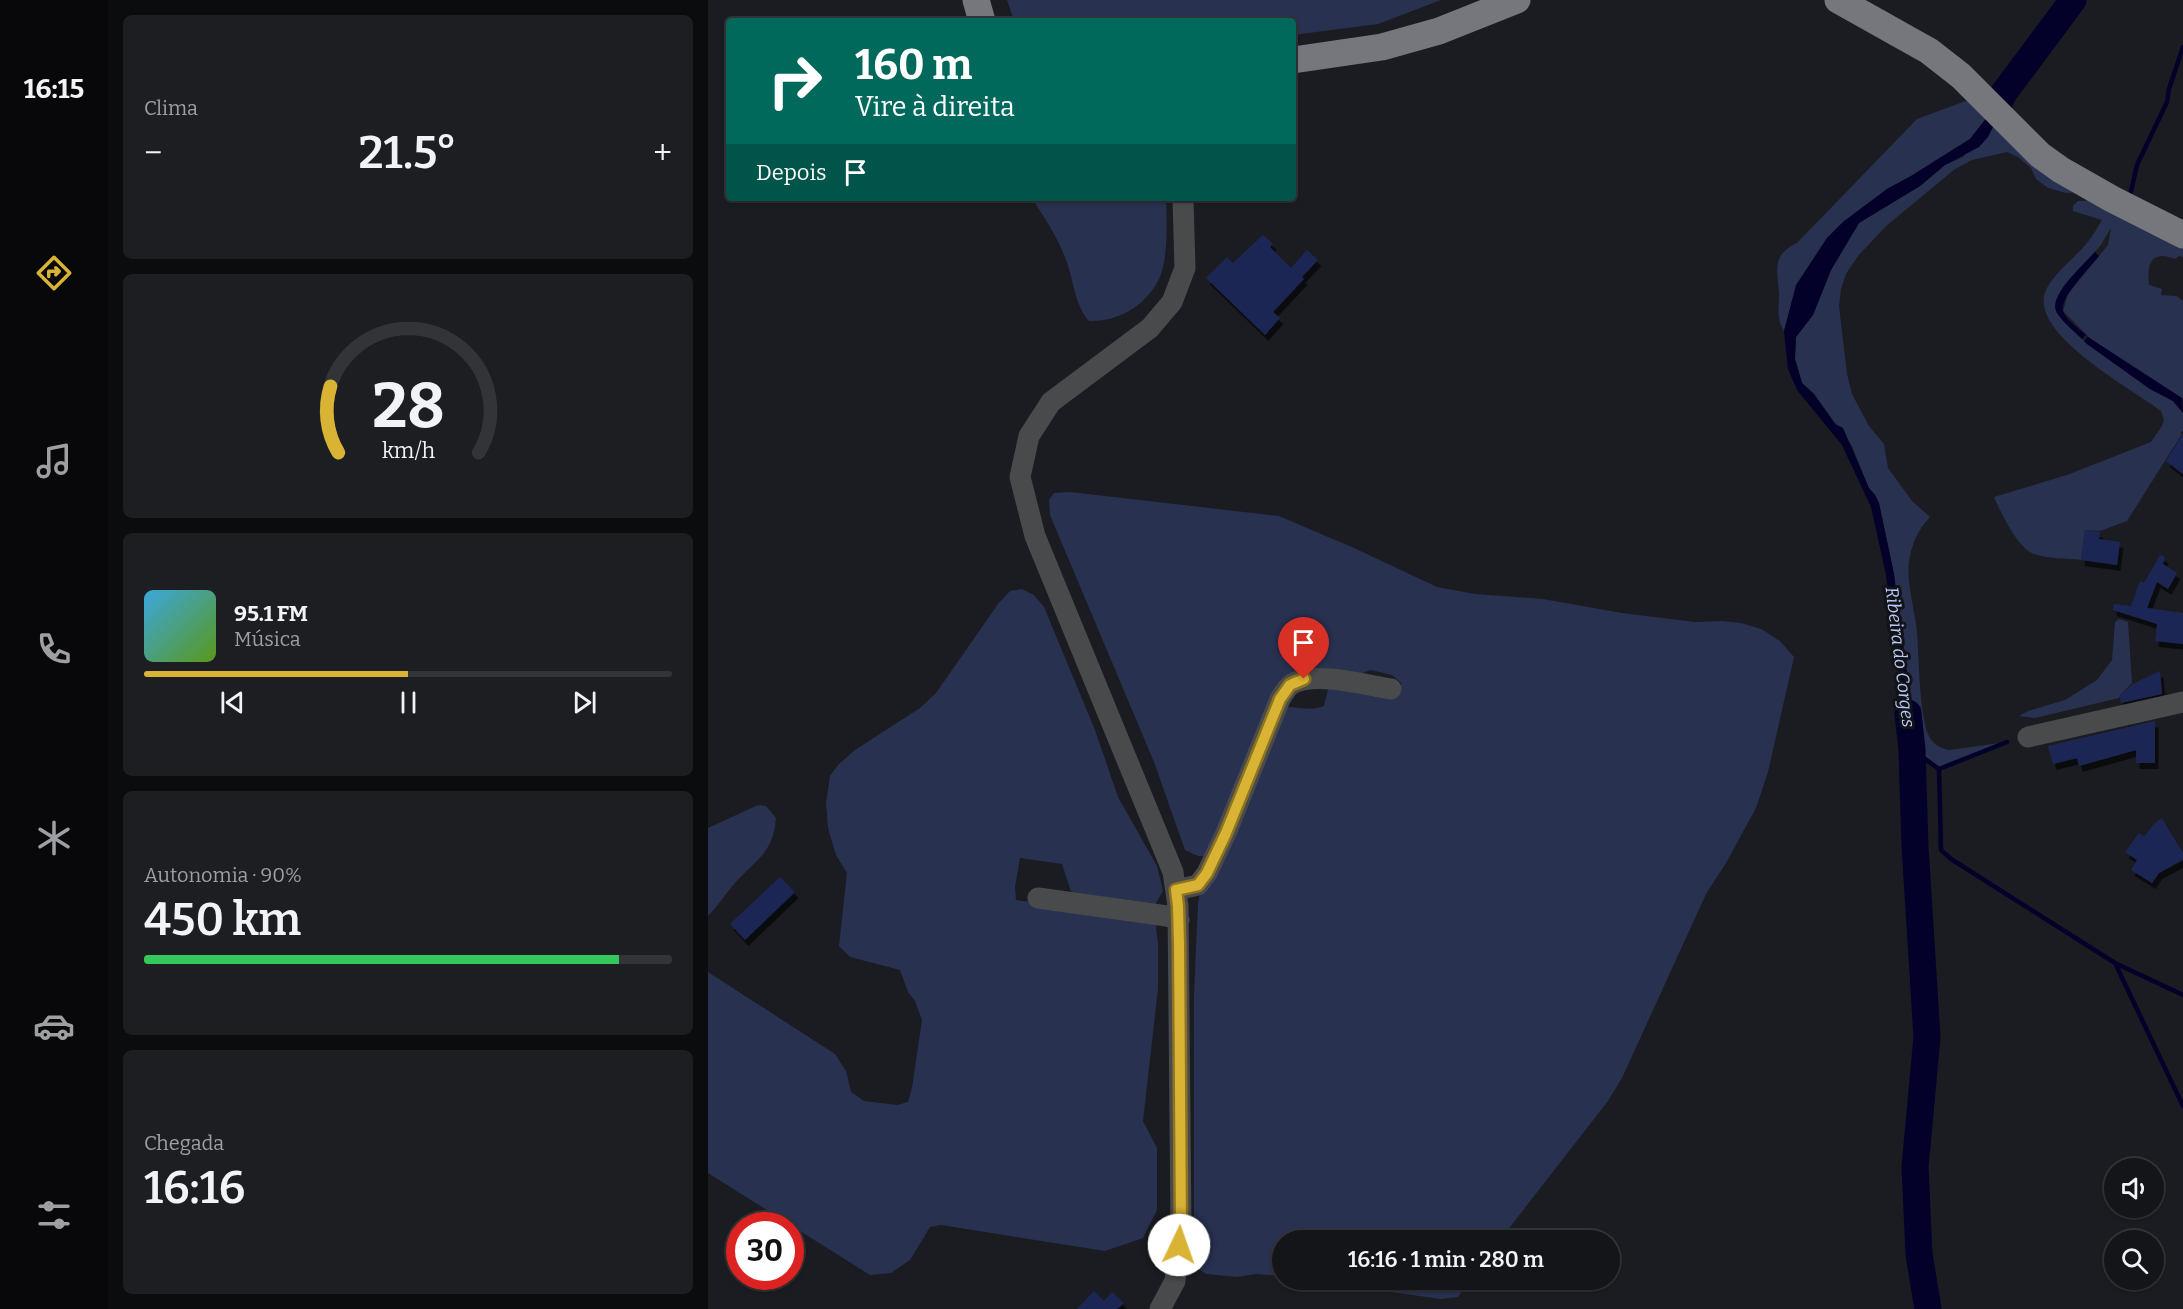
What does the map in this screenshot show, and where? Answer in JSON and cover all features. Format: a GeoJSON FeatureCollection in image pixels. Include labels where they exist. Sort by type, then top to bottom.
{"type":"FeatureCollection","features":[{"type":"Feature","properties":{"kind":"main road"},"geometry":{"type":"LineString","coordinates":[[976,0],[981,18]]}},
{"type":"Feature","properties":{"kind":"main road"},"geometry":{"type":"LineString","coordinates":[[1296,60],[1382,47],[1439,31],[1516,0]]}},
{"type":"Feature","properties":{"kind":"main road"},"geometry":{"type":"LineString","coordinates":[[1838,0],[1929,51],[1961,76],[2040,156],[2112,199],[2183,235]]}},
{"type":"Feature","properties":{"kind":"street"},"geometry":{"type":"LineString","coordinates":[[1160,1309],[1175,1281],[1181,1228],[1179,920],[1173,872],[1035,536],[1020,477],[1029,436],[1051,402],[1150,327],[1172,302],[1185,268],[1183,201]]}},
{"type":"Feature","properties":{"kind":"street"},"geometry":{"type":"LineString","coordinates":[[1176,890],[1198,885],[1207,873],[1226,833],[1280,699],[1290,685],[1304,679],[1330,679],[1391,689]]}},
{"type":"Feature","properties":{"kind":"street"},"geometry":{"type":"LineString","coordinates":[[2028,737],[2183,702]]}},
{"type":"Feature","properties":{"kind":"street"},"geometry":{"type":"LineString","coordinates":[[1038,898],[1167,916],[1179,920]]}},
{"type":"Feature","properties":{"kind":"shaded area"},"geometry":{"type":"Polygon","coordinates":[[[1007,0],[1441,0],[1378,24],[1296,35],[1296,18],[1013,18],[1007,0]]]}},
{"type":"Feature","properties":{"kind":"shaded area"},"geometry":{"type":"Polygon","coordinates":[[[1971,99],[1988,116],[1970,139],[1887,189],[1843,222],[1827,238],[1797,285],[1784,331],[1778,310],[1777,271],[1779,259],[1783,253],[1797,243],[1917,119],[1971,99]]]}},
{"type":"Feature","properties":{"kind":"shaded area"},"geometry":{"type":"Polygon","coordinates":[[[1995,123],[2080,192],[2066,193],[2048,188],[2036,179],[2031,168],[2018,157],[2007,152],[1972,160],[1955,169],[1885,227],[1858,256],[1846,274],[1839,306],[1847,374],[1852,394],[1869,426],[1884,444],[1888,468],[1912,501],[1930,517],[1916,538],[1908,569],[1917,632],[1926,729],[1934,743],[1949,750],[2007,742],[1939,767],[1920,752],[1909,690],[1894,574],[1879,503],[1869,489],[1852,446],[1814,394],[1802,383],[1795,359],[1796,337],[1813,315],[1831,270],[1859,223],[1920,186],[1945,165],[1963,157],[1995,123]]]}},
{"type":"Feature","properties":{"kind":"shaded area"},"geometry":{"type":"Polygon","coordinates":[[[2098,200],[2183,243],[2183,257],[2179,256],[2175,259],[2160,256],[2152,261],[2149,285],[2162,289],[2161,295],[2177,296],[2183,301],[2183,400],[2095,343],[2063,311],[2068,294],[2108,245],[2111,228],[2101,245],[2063,287],[2056,312],[2087,344],[2150,389],[2173,401],[2183,413],[2183,431],[2127,521],[2100,531],[2085,530],[2081,560],[2045,557],[2028,551],[2022,545],[2010,529],[1994,497],[2067,475],[2151,442],[2164,420],[2161,411],[2106,374],[2065,340],[2051,322],[2044,305],[2047,288],[2051,282],[2087,243],[2102,220],[2073,211],[2073,206],[2078,201],[2098,200]]]}},
{"type":"Feature","properties":{"kind":"shaded area"},"geometry":{"type":"Polygon","coordinates":[[[1034,201],[1166,201],[1166,238],[1160,277],[1148,296],[1131,310],[1100,321],[1089,321],[1077,300],[1063,252],[1034,201]]]}},
{"type":"Feature","properties":{"kind":"shaded area"},"geometry":{"type":"Polygon","coordinates":[[[1070,492],[1279,516],[1437,587],[1475,594],[1543,599],[1622,613],[1695,622],[1741,623],[1761,629],[1780,641],[1794,657],[1768,772],[1756,808],[1706,894],[1622,1078],[1608,1101],[1508,1230],[1272,1230],[1272,1275],[1256,1274],[1237,1277],[1206,1274],[1194,1266],[1194,995],[1198,903],[1201,890],[1283,707],[1309,709],[1324,706],[1329,685],[1400,692],[1401,683],[1392,675],[1371,670],[1356,675],[1284,677],[1205,856],[1198,856],[1185,850],[1154,762],[1050,515],[1049,500],[1054,493],[1070,492]]]}},
{"type":"Feature","properties":{"kind":"shaded area"},"geometry":{"type":"Polygon","coordinates":[[[1022,589],[1034,595],[1044,607],[1095,730],[1118,797],[1157,866],[1163,891],[1153,908],[1082,899],[1071,891],[1062,864],[1020,858],[1015,887],[1016,900],[1158,919],[1156,928],[1158,989],[1143,1121],[1157,1148],[1157,1210],[1143,1238],[1105,1251],[941,1225],[930,1227],[910,1260],[891,1273],[870,1275],[804,1233],[804,1212],[770,1212],[708,1173],[708,972],[835,1054],[846,1071],[851,1092],[864,1101],[897,1105],[908,1102],[922,1020],[900,970],[850,957],[839,946],[847,873],[836,855],[828,828],[826,803],[830,776],[838,765],[855,750],[920,708],[936,693],[998,604],[1010,591],[1022,589]]]}},
{"type":"Feature","properties":{"kind":"shaded area"},"geometry":{"type":"Polygon","coordinates":[[[2119,619],[2128,622],[2132,683],[2119,698],[2035,718],[2019,716],[2065,700],[2097,680],[2112,660],[2115,622],[2119,619]]]}},
{"type":"Feature","properties":{"kind":"shaded area"},"geometry":{"type":"Polygon","coordinates":[[[758,805],[766,806],[776,818],[772,839],[763,855],[735,883],[708,916],[708,828],[758,805]]]}},
{"type":"Feature","properties":{"kind":"shaded area"},"geometry":{"type":"Polygon","coordinates":[[[1377,1290],[1463,1290],[1458,1297],[1440,1299],[1377,1290]]]}},
{"type":"Feature","properties":{"kind":"water"},"geometry":{"type":"Polygon","coordinates":[[[1988,116],[1995,123],[1988,137],[1979,147],[1945,165],[1920,186],[1859,223],[1831,270],[1813,315],[1796,337],[1795,359],[1802,383],[1814,394],[1835,424],[1843,428],[1869,488],[1879,503],[1894,574],[1909,690],[1920,752],[1908,747],[1886,575],[1871,507],[1842,445],[1797,390],[1788,369],[1784,331],[1796,285],[1827,238],[1843,222],[1887,189],[1970,139],[1988,116]]]}},
{"type":"Feature","properties":{"kind":"water"},"geometry":{"type":"Polygon","coordinates":[[[2095,252],[2099,256],[2083,274],[2063,305],[2067,318],[2086,335],[2082,339],[2061,318],[2056,311],[2055,304],[2069,280],[2095,252]]]}},
{"type":"Feature","properties":{"kind":"water"},"geometry":{"type":"Polygon","coordinates":[[[2088,337],[2182,398],[2183,413],[2173,401],[2150,389],[2087,344],[2084,341],[2088,337]]]}},
{"type":"Feature","properties":{"kind":"building"},"geometry":{"type":"Polygon","coordinates":[[[1263,235],[1273,244],[1270,247],[1291,268],[1307,250],[1318,260],[1302,277],[1304,279],[1273,312],[1280,318],[1265,335],[1206,278],[1227,257],[1233,263],[1263,235]]]}},
{"type":"Feature","properties":{"kind":"building"},"geometry":{"type":"Polygon","coordinates":[[[2183,434],[2183,474],[2166,461],[2183,434]]]}},
{"type":"Feature","properties":{"kind":"building"},"geometry":{"type":"Polygon","coordinates":[[[2085,530],[2100,532],[2099,539],[2120,542],[2117,565],[2081,560],[2085,530]]]}},
{"type":"Feature","properties":{"kind":"building"},"geometry":{"type":"Polygon","coordinates":[[[2160,555],[2165,557],[2163,564],[2177,573],[2168,589],[2157,582],[2147,608],[2183,613],[2183,644],[2155,641],[2157,624],[2113,610],[2114,604],[2131,606],[2140,581],[2144,583],[2160,555]]]}},
{"type":"Feature","properties":{"kind":"building"},"geometry":{"type":"Polygon","coordinates":[[[2160,671],[2162,694],[2121,703],[2119,696],[2133,684],[2160,671]]]}},
{"type":"Feature","properties":{"kind":"building"},"geometry":{"type":"Polygon","coordinates":[[[2155,721],[2155,763],[2136,763],[2136,750],[2079,766],[2077,758],[2053,764],[2048,746],[2155,721]]]}},
{"type":"Feature","properties":{"kind":"building"},"geometry":{"type":"Polygon","coordinates":[[[2162,818],[2183,853],[2183,860],[2159,873],[2152,883],[2131,870],[2137,860],[2125,852],[2139,833],[2144,837],[2162,818]]]}},
{"type":"Feature","properties":{"kind":"building"},"geometry":{"type":"Polygon","coordinates":[[[780,877],[795,892],[745,940],[730,924],[780,877]]]}},
{"type":"Feature","properties":{"kind":"building"},"geometry":{"type":"Polygon","coordinates":[[[1094,1291],[1104,1301],[1112,1292],[1124,1303],[1117,1309],[1077,1309],[1094,1291]]]}},
{"type":"Feature","properties":{"kind":"waterway","name":"Ribeira do Corges"},"geometry":{"type":"LineString","coordinates":[[1998,105],[2003,94],[2073,0]]}},
{"type":"Feature","properties":{"kind":"waterway"},"geometry":{"type":"LineString","coordinates":[[2130,196],[2137,165],[2167,102],[2183,47]]}},
{"type":"Feature","properties":{"kind":"waterway","name":"Ribeira do Corges"},"geometry":{"type":"LineString","coordinates":[[1908,713],[1912,750],[1915,847],[1927,1037],[1915,1167],[1919,1254],[1928,1309]]}},
{"type":"Feature","properties":{"kind":"waterway"},"geometry":{"type":"LineString","coordinates":[[1939,769],[2007,742]]}},
{"type":"Feature","properties":{"kind":"waterway"},"geometry":{"type":"LineString","coordinates":[[1912,750],[1939,769]]}},
{"type":"Feature","properties":{"kind":"waterway"},"geometry":{"type":"LineString","coordinates":[[1939,769],[1941,850],[1951,859],[2115,963],[2183,995]]}},
{"type":"Feature","properties":{"kind":"waterway"},"geometry":{"type":"LineString","coordinates":[[2115,963],[2183,1106]]}},
{"type":"Feature","properties":{"kind":"route"},"geometry":{"type":"LineString","coordinates":[[1179,1245],[1181,1228],[1179,944],[1176,890],[1198,885],[1207,873],[1226,833],[1280,699],[1290,685],[1304,679]]}}]}
